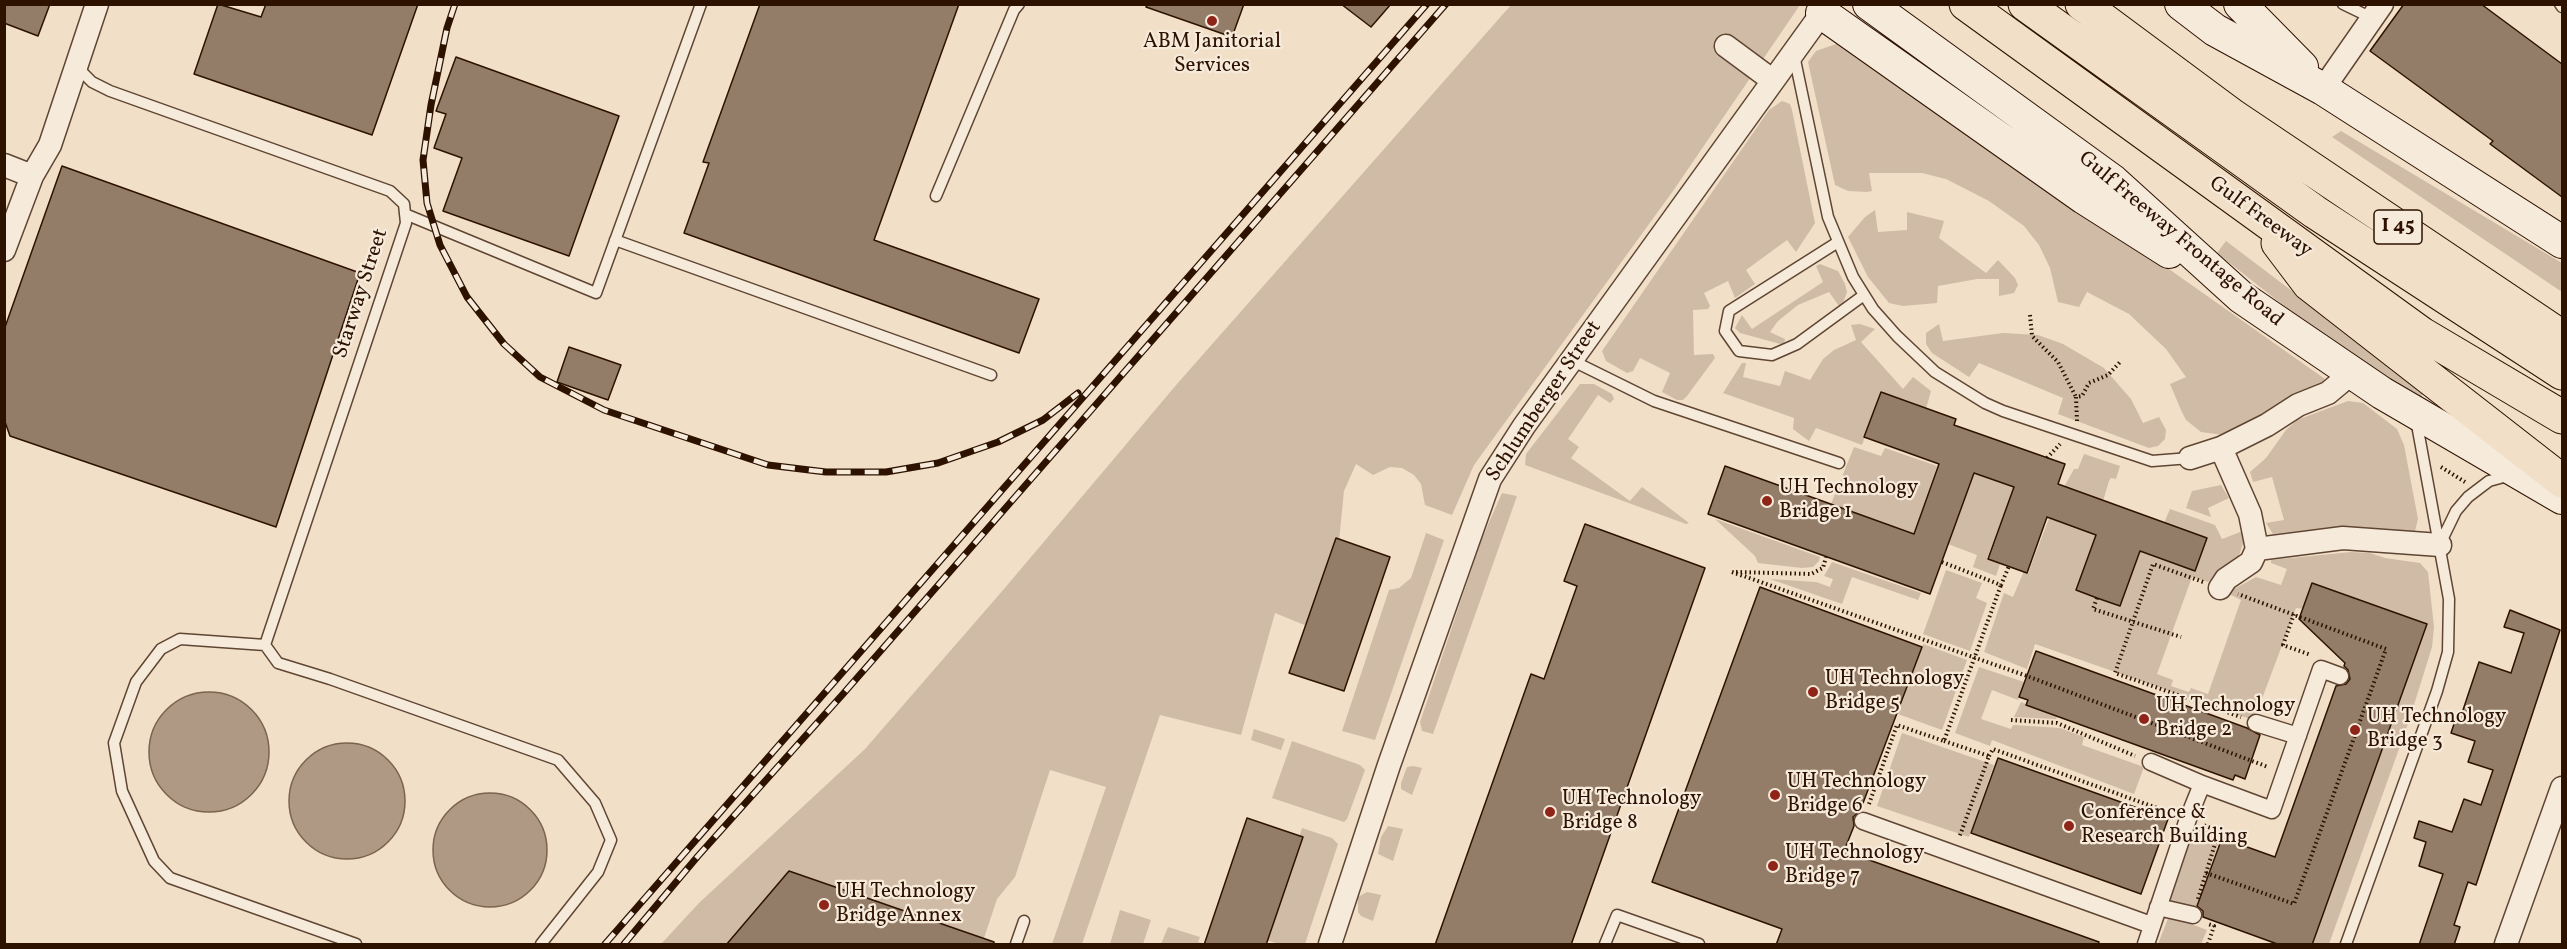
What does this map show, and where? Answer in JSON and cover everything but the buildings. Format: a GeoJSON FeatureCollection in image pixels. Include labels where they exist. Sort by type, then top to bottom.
{"type":"FeatureCollection","features":[{"type":"Feature","properties":{"kind":"highway","name":"Gulf Freeway"},"geometry":{"type":"LineString","coordinates":[[1966,4],[2422,334],[2562,417]]}},
{"type":"Feature","properties":{"kind":"highway","name":"Gulf Freeway"},"geometry":{"type":"LineString","coordinates":[[2025,4],[2137,87],[2315,212],[2562,373]]}},
{"type":"Feature","properties":{"kind":"highway","name":"I 45"},"geometry":{"type":"LineString","coordinates":[[2082,4],[2233,116],[2562,337]]}},
{"type":"Feature","properties":{"kind":"highway"},"geometry":{"type":"LineString","coordinates":[[2233,116],[2562,310]]}},
{"type":"Feature","properties":{"kind":"highway"},"geometry":{"type":"LineString","coordinates":[[2259,217],[2309,284],[2562,481]]}},
{"type":"Feature","properties":{"kind":"main road","name":"Gulf Freeway Frontage Road"},"geometry":{"type":"LineString","coordinates":[[1869,4],[2113,181],[2241,297],[2352,373],[2414,412],[2562,498]]}},
{"type":"Feature","properties":{"kind":"main road"},"geometry":{"type":"LineString","coordinates":[[2181,4],[2215,30],[2323,89],[2562,242]]}},
{"type":"Feature","properties":{"kind":"main road"},"geometry":{"type":"LineString","coordinates":[[2240,4],[2323,89]]}},
{"type":"Feature","properties":{"kind":"main road"},"geometry":{"type":"LineString","coordinates":[[1822,13],[2084,198],[2241,297]]}},
{"type":"Feature","properties":{"kind":"street"},"geometry":{"type":"LineString","coordinates":[[4,250],[32,176],[50,145],[97,4]]}},
{"type":"Feature","properties":{"kind":"street"},"geometry":{"type":"LineString","coordinates":[[2323,89],[2377,11]]}},
{"type":"Feature","properties":{"kind":"street","name":"Schlumberger Street"},"geometry":{"type":"LineString","coordinates":[[1330,945],[1395,746],[1490,479],[1572,360],[1822,13]]}},
{"type":"Feature","properties":{"kind":"street"},"geometry":{"type":"LineString","coordinates":[[1726,46],[1772,80]]}},
{"type":"Feature","properties":{"kind":"street"},"geometry":{"type":"LineString","coordinates":[[4,165],[32,176]]}},
{"type":"Feature","properties":{"kind":"street"},"geometry":{"type":"LineString","coordinates":[[2190,458],[2221,448],[2298,405],[2328,393],[2352,373]]}},
{"type":"Feature","properties":{"kind":"street"},"geometry":{"type":"LineString","coordinates":[[2220,588],[2226,579],[2252,562],[2257,549],[2250,514],[2221,448]]}},
{"type":"Feature","properties":{"kind":"street"},"geometry":{"type":"LineString","coordinates":[[2257,549],[2343,538],[2440,544]]}},
{"type":"Feature","properties":{"kind":"street"},"geometry":{"type":"LineString","coordinates":[[2151,762],[2272,810],[2321,669],[2340,676]]}},
{"type":"Feature","properties":{"kind":"street"},"geometry":{"type":"LineString","coordinates":[[2256,723],[2298,736]]}},
{"type":"Feature","properties":{"kind":"street"},"geometry":{"type":"LineString","coordinates":[[2146,945],[2202,784]]}},
{"type":"Feature","properties":{"kind":"street"},"geometry":{"type":"LineString","coordinates":[[2506,945],[2562,788]]}},
{"type":"Feature","properties":{"kind":"street"},"geometry":{"type":"LineString","coordinates":[[1863,821],[2151,926]]}},
{"type":"Feature","properties":{"kind":"street"},"geometry":{"type":"LineString","coordinates":[[2158,907],[2193,915]]}},
{"type":"Feature","properties":{"kind":"lane"},"geometry":{"type":"LineString","coordinates":[[405,214],[596,293],[701,4]]}},
{"type":"Feature","properties":{"kind":"lane"},"geometry":{"type":"LineString","coordinates":[[936,196],[1014,10],[1019,4]]}},
{"type":"Feature","properties":{"kind":"lane"},"geometry":{"type":"LineString","coordinates":[[2343,4],[2377,11]]}},
{"type":"Feature","properties":{"kind":"lane","name":"Starway Street"},"geometry":{"type":"LineString","coordinates":[[80,52],[81,72],[92,82],[110,91],[390,191],[404,204],[406,223],[265,645]]}},
{"type":"Feature","properties":{"kind":"lane"},"geometry":{"type":"LineString","coordinates":[[1793,52],[1828,217],[1853,277],[1864,295],[1897,336],[1935,372],[1985,403],[2152,461],[2190,458]]}},
{"type":"Feature","properties":{"kind":"lane"},"geometry":{"type":"LineString","coordinates":[[615,240],[991,375]]}},
{"type":"Feature","properties":{"kind":"lane"},"geometry":{"type":"LineString","coordinates":[[1838,242],[1729,311],[1725,331],[1738,351],[1772,355],[1797,344],[1864,295]]}},
{"type":"Feature","properties":{"kind":"lane"},"geometry":{"type":"LineString","coordinates":[[1572,360],[1654,401],[1839,463]]}},
{"type":"Feature","properties":{"kind":"lane"},"geometry":{"type":"LineString","coordinates":[[2346,945],[2437,691],[2448,652],[2449,599],[2414,412]]}},
{"type":"Feature","properties":{"kind":"lane"},"geometry":{"type":"LineString","coordinates":[[2440,544],[2456,511],[2468,497],[2489,481],[2519,473]]}},
{"type":"Feature","properties":{"kind":"lane"},"geometry":{"type":"LineString","coordinates":[[356,945],[170,878],[154,861],[122,791],[114,743],[136,682],[161,649],[180,639],[265,645],[278,663],[330,679],[558,760],[595,803],[611,840],[598,872],[541,945]]}},
{"type":"Feature","properties":{"kind":"lane"},"geometry":{"type":"LineString","coordinates":[[1605,945],[1617,915],[1699,945]]}},
{"type":"Feature","properties":{"kind":"lane"},"geometry":{"type":"LineString","coordinates":[[1016,945],[1024,921]]}},
{"type":"Feature","properties":{"kind":"path"},"geometry":{"type":"LineString","coordinates":[[2030,315],[2032,336],[2058,362],[2076,397],[2079,409],[2076,423],[2070,433]]}},
{"type":"Feature","properties":{"kind":"path"},"geometry":{"type":"LineString","coordinates":[[2076,397],[2082,396],[2089,383],[2108,375],[2120,362]]}},
{"type":"Feature","properties":{"kind":"path"},"geometry":{"type":"LineString","coordinates":[[2440,467],[2468,484]]}},
{"type":"Feature","properties":{"kind":"path"},"geometry":{"type":"LineString","coordinates":[[1826,557],[1823,568],[1811,574],[1732,572],[2027,676],[2251,761]]}},
{"type":"Feature","properties":{"kind":"path"},"geometry":{"type":"LineString","coordinates":[[1942,562],[2001,585]]}},
{"type":"Feature","properties":{"kind":"path"},"geometry":{"type":"LineString","coordinates":[[2206,873],[2294,904],[2386,649],[2154,564],[2115,673],[2256,723]]}},
{"type":"Feature","properties":{"kind":"path"},"geometry":{"type":"LineString","coordinates":[[1944,741],[2009,566]]}},
{"type":"Feature","properties":{"kind":"path"},"geometry":{"type":"LineString","coordinates":[[2097,598],[2093,609],[2133,623],[2160,628],[2181,637]]}},
{"type":"Feature","properties":{"kind":"path"},"geometry":{"type":"LineString","coordinates":[[2283,645],[2294,614]]}},
{"type":"Feature","properties":{"kind":"path"},"geometry":{"type":"LineString","coordinates":[[2011,720],[2057,723],[2151,762]]}},
{"type":"Feature","properties":{"kind":"path"},"geometry":{"type":"LineString","coordinates":[[1863,821],[1898,724],[1989,756]]}},
{"type":"Feature","properties":{"kind":"path"},"geometry":{"type":"LineString","coordinates":[[1954,853],[1993,749],[2168,812]]}},
{"type":"Feature","properties":{"kind":"path"},"geometry":{"type":"LineString","coordinates":[[2199,823],[2219,831],[2193,915],[2188,916],[2214,926],[2208,945]]}},
{"type":"Feature","properties":{"kind":"shaded area"},"geometry":{"type":"Polygon","coordinates":[[[1511,5],[1800,5],[1673,191],[1474,465],[1452,515],[1425,505],[1421,484],[1414,475],[1402,468],[1390,467],[1373,475],[1356,464],[1344,491],[1339,541],[1307,626],[1275,613],[1241,735],[1160,715],[1082,944],[1052,944],[1106,787],[1050,770],[1015,877],[997,899],[983,941],[661,944],[699,903],[865,749],[1177,384],[1511,5]]]}},
{"type":"Feature","properties":{"kind":"shaded area"},"geometry":{"type":"Polygon","coordinates":[[[1836,44],[1848,47],[2325,379],[2322,383],[2223,435],[2201,432],[2186,420],[2170,384],[2186,377],[2166,349],[2129,314],[2087,292],[2079,307],[2058,302],[2050,268],[2039,245],[2024,226],[1989,201],[1946,179],[1922,173],[1869,173],[1872,191],[1867,192],[1848,191],[1835,185],[1808,62],[1816,51],[1836,44]]]}},
{"type":"Feature","properties":{"kind":"shaded area"},"geometry":{"type":"Polygon","coordinates":[[[1782,101],[1790,104],[1792,110],[1815,223],[1796,252],[1787,240],[1746,270],[1755,284],[1735,298],[1728,281],[1704,293],[1710,306],[1708,309],[1693,310],[1694,355],[1713,354],[1715,358],[1687,396],[1683,400],[1677,400],[1662,392],[1670,373],[1640,358],[1633,371],[1627,373],[1606,361],[1602,351],[1769,110],[1782,101]]]}},
{"type":"Feature","properties":{"kind":"shaded area"},"geometry":{"type":"Polygon","coordinates":[[[2341,131],[2562,263],[2562,292],[2332,137],[2341,131]]]}},
{"type":"Feature","properties":{"kind":"shaded area"},"geometry":{"type":"Polygon","coordinates":[[[1875,210],[1878,232],[1907,230],[1907,212],[1944,221],[1939,238],[1986,273],[1998,260],[2015,278],[2018,285],[2014,293],[1999,296],[1999,279],[1977,279],[1938,286],[1937,303],[1903,306],[1889,303],[1868,277],[1848,237],[1865,217],[1875,210]]]}},
{"type":"Feature","properties":{"kind":"shaded area"},"geometry":{"type":"Polygon","coordinates":[[[2226,241],[2424,391],[2419,403],[2302,320],[2217,253],[2226,241]]]}},
{"type":"Feature","properties":{"kind":"shaded area"},"geometry":{"type":"Polygon","coordinates":[[[1820,264],[1838,271],[1847,292],[1843,303],[1839,306],[1829,292],[1798,305],[1778,321],[1770,332],[1785,339],[1784,345],[1740,333],[1735,328],[1742,315],[1752,329],[1823,282],[1816,266],[1820,264]]]}},
{"type":"Feature","properties":{"kind":"shaded area"},"geometry":{"type":"Polygon","coordinates":[[[1860,324],[1875,329],[1861,342],[1903,389],[1913,377],[1931,391],[1926,409],[1881,393],[1862,445],[1816,428],[1809,441],[1793,429],[1794,418],[1723,393],[1742,363],[1746,363],[1743,377],[1780,386],[1785,371],[1810,380],[1823,359],[1834,350],[1856,340],[1851,325],[1860,324]]]}},
{"type":"Feature","properties":{"kind":"shaded area"},"geometry":{"type":"Polygon","coordinates":[[[1939,324],[1943,341],[2003,333],[2038,335],[2063,344],[2104,368],[2131,399],[2143,423],[2159,417],[2166,430],[2165,439],[2158,446],[2149,448],[2058,414],[2063,398],[1979,363],[1969,377],[1932,353],[1926,344],[1926,333],[1939,324]]]}},
{"type":"Feature","properties":{"kind":"shaded area"},"geometry":{"type":"Polygon","coordinates":[[[1580,384],[1594,384],[1612,394],[1614,399],[1610,403],[1598,395],[1568,439],[1579,447],[1571,458],[1630,501],[1642,487],[1689,523],[1686,524],[1525,465],[1526,454],[1580,384]]]}},
{"type":"Feature","properties":{"kind":"shaded area"},"geometry":{"type":"Polygon","coordinates":[[[2348,401],[2363,403],[2397,429],[2404,445],[2418,519],[2415,531],[2400,536],[2361,527],[2342,526],[2273,534],[2266,523],[2284,520],[2272,477],[2253,482],[2250,472],[2266,458],[2286,430],[2297,420],[2348,401]]]}},
{"type":"Feature","properties":{"kind":"shaded area"},"geometry":{"type":"Polygon","coordinates":[[[1854,447],[1881,456],[1885,448],[1937,466],[1914,533],[1831,504],[1854,447]]]}},
{"type":"Feature","properties":{"kind":"shaded area"},"geometry":{"type":"Polygon","coordinates":[[[2084,454],[2120,466],[2116,479],[2111,478],[2109,481],[2103,501],[2064,487],[2074,469],[2078,469],[2084,454]]]}},
{"type":"Feature","properties":{"kind":"shaded area"},"geometry":{"type":"Polygon","coordinates":[[[1972,470],[2015,486],[1987,558],[2000,564],[1996,576],[1973,567],[1977,555],[1948,544],[1972,470]]]}},
{"type":"Feature","properties":{"kind":"shaded area"},"geometry":{"type":"Polygon","coordinates":[[[2221,485],[2229,498],[2208,508],[2211,517],[2186,508],[2192,491],[2221,485]]]}},
{"type":"Feature","properties":{"kind":"shaded area"},"geometry":{"type":"Polygon","coordinates":[[[1502,493],[1517,496],[1433,734],[1422,731],[1420,722],[1482,538],[1502,493]]]}},
{"type":"Feature","properties":{"kind":"shaded area"},"geometry":{"type":"Polygon","coordinates":[[[2170,509],[2215,525],[2222,539],[2243,531],[2245,537],[2238,559],[2216,572],[2208,582],[2192,577],[2157,674],[2173,680],[2171,686],[2189,692],[2191,688],[2208,694],[2241,600],[2227,593],[2256,577],[2281,585],[2287,569],[2271,563],[2271,560],[2351,552],[2370,553],[2385,558],[2420,563],[2428,572],[2434,627],[2432,647],[2409,721],[2329,944],[2313,944],[2424,625],[2296,608],[2260,704],[2250,719],[2035,644],[2027,669],[1984,652],[2004,593],[2013,597],[2024,571],[2028,573],[2050,516],[2139,548],[2164,523],[2170,509]]]}},
{"type":"Feature","properties":{"kind":"shaded area"},"geometry":{"type":"Polygon","coordinates":[[[1715,519],[1820,557],[1819,561],[1813,567],[1802,568],[1758,563],[1755,556],[1715,519]]]}},
{"type":"Feature","properties":{"kind":"shaded area"},"geometry":{"type":"Polygon","coordinates":[[[1426,533],[1444,540],[1375,740],[1342,731],[1389,590],[1399,588],[1411,578],[1426,533]]]}},
{"type":"Feature","properties":{"kind":"shaded area"},"geometry":{"type":"Polygon","coordinates":[[[1832,562],[1921,593],[1918,600],[1852,577],[1842,604],[1770,579],[1816,582],[1830,587],[1833,579],[1824,576],[1832,562]]]}},
{"type":"Feature","properties":{"kind":"shaded area"},"geometry":{"type":"Polygon","coordinates":[[[1946,570],[1982,583],[1976,598],[1987,603],[1970,651],[1923,634],[1946,570]]]}},
{"type":"Feature","properties":{"kind":"shaded area"},"geometry":{"type":"Polygon","coordinates":[[[1923,644],[1967,660],[1942,730],[1898,714],[1923,644]]]}},
{"type":"Feature","properties":{"kind":"shaded area"},"geometry":{"type":"Polygon","coordinates":[[[1979,667],[2024,682],[2018,700],[1992,690],[1981,719],[2011,729],[2013,725],[2060,728],[2084,737],[2082,745],[2144,767],[2134,794],[1992,740],[1990,746],[1955,733],[1979,667]]]}},
{"type":"Feature","properties":{"kind":"shaded area"},"geometry":{"type":"Polygon","coordinates":[[[209,692],[232,696],[252,709],[265,729],[269,752],[265,775],[252,795],[232,808],[209,812],[186,808],[166,795],[153,775],[149,752],[153,729],[166,709],[186,696],[209,692]]]}},
{"type":"Feature","properties":{"kind":"shaded area"},"geometry":{"type":"Polygon","coordinates":[[[2021,702],[2057,717],[2056,719],[2014,717],[2021,702]]]}},
{"type":"Feature","properties":{"kind":"shaded area"},"geometry":{"type":"Polygon","coordinates":[[[1254,729],[1285,739],[1281,750],[1251,740],[1254,729]]]}},
{"type":"Feature","properties":{"kind":"shaded area"},"geometry":{"type":"Polygon","coordinates":[[[1902,733],[1994,765],[1969,837],[1877,806],[1902,733]]]}},
{"type":"Feature","properties":{"kind":"shaded area"},"geometry":{"type":"Polygon","coordinates":[[[1292,741],[1360,765],[1365,770],[1344,822],[1272,798],[1292,741]]]}},
{"type":"Feature","properties":{"kind":"shaded area"},"geometry":{"type":"Polygon","coordinates":[[[347,743],[369,748],[388,760],[400,779],[405,801],[400,823],[388,842],[369,854],[347,859],[325,854],[306,842],[294,823],[289,801],[294,779],[306,760],[325,748],[347,743]]]}},
{"type":"Feature","properties":{"kind":"shaded area"},"geometry":{"type":"Polygon","coordinates":[[[1407,767],[1422,768],[1412,795],[1401,789],[1401,783],[1407,767]]]}},
{"type":"Feature","properties":{"kind":"shaded area"},"geometry":{"type":"Polygon","coordinates":[[[490,793],[512,797],[530,810],[543,828],[547,850],[543,872],[530,890],[512,903],[490,907],[468,903],[450,890],[437,872],[433,850],[437,828],[450,810],[468,797],[490,793]]]}},
{"type":"Feature","properties":{"kind":"shaded area"},"geometry":{"type":"Polygon","coordinates":[[[1388,826],[1403,829],[1393,861],[1378,854],[1381,837],[1388,826]]]}},
{"type":"Feature","properties":{"kind":"shaded area"},"geometry":{"type":"Polygon","coordinates":[[[2195,827],[2221,836],[2193,915],[2167,906],[2195,827]]]}},
{"type":"Feature","properties":{"kind":"shaded area"},"geometry":{"type":"Polygon","coordinates":[[[1302,828],[1332,838],[1338,844],[1305,944],[1279,944],[1266,940],[1302,828]]]}},
{"type":"Feature","properties":{"kind":"shaded area"},"geometry":{"type":"Polygon","coordinates":[[[1367,892],[1381,895],[1373,921],[1361,916],[1358,912],[1358,897],[1367,892]]]}},
{"type":"Feature","properties":{"kind":"shaded area"},"geometry":{"type":"Polygon","coordinates":[[[1120,910],[1151,920],[1143,944],[1110,944],[1120,910]]]}},
{"type":"Feature","properties":{"kind":"shaded area"},"geometry":{"type":"Polygon","coordinates":[[[2169,916],[2207,930],[2201,944],[2158,944],[2169,916]]]}},
{"type":"Feature","properties":{"kind":"shaded area"},"geometry":{"type":"Polygon","coordinates":[[[1168,927],[1200,937],[1198,942],[1204,944],[1161,944],[1168,927]]]}},
{"type":"Feature","properties":{"kind":"railway"},"geometry":{"type":"LineString","coordinates":[[455,4],[447,28],[431,105],[423,160],[427,203],[440,245],[467,297],[504,344],[540,377],[604,410],[768,465],[826,472],[886,472],[938,463],[998,442],[1043,420],[1078,393]]}},
{"type":"Feature","properties":{"kind":"railway"},"geometry":{"type":"LineString","coordinates":[[605,944],[1427,4]]}},
{"type":"Feature","properties":{"kind":"railway"},"geometry":{"type":"LineString","coordinates":[[624,944],[698,856],[843,694],[1446,4]]}},
{"type":"Feature","properties":{"kind":"place","name":"ABM Janitorial Services"},"geometry":{"type":"Point","coordinates":[1212,21]}},
{"type":"Feature","properties":{"kind":"place","name":"UH Technology Bridge 1"},"geometry":{"type":"Point","coordinates":[1767,501]}},
{"type":"Feature","properties":{"kind":"place","name":"UH Technology Bridge 5"},"geometry":{"type":"Point","coordinates":[1813,692]}},
{"type":"Feature","properties":{"kind":"place","name":"UH Technology Bridge 2"},"geometry":{"type":"Point","coordinates":[2144,719]}},
{"type":"Feature","properties":{"kind":"place","name":"UH Technology Bridge 3"},"geometry":{"type":"Point","coordinates":[2355,730]}},
{"type":"Feature","properties":{"kind":"place","name":"UH Technology Bridge 6"},"geometry":{"type":"Point","coordinates":[1775,795]}},
{"type":"Feature","properties":{"kind":"place","name":"UH Technology Bridge 8"},"geometry":{"type":"Point","coordinates":[1550,812]}},
{"type":"Feature","properties":{"kind":"place","name":"Conference & Research Building"},"geometry":{"type":"Point","coordinates":[2069,826]}},
{"type":"Feature","properties":{"kind":"place","name":"UH Technology Bridge 7"},"geometry":{"type":"Point","coordinates":[1773,866]}},
{"type":"Feature","properties":{"kind":"place","name":"UH Technology Bridge Annex"},"geometry":{"type":"Point","coordinates":[824,905]}}]}
